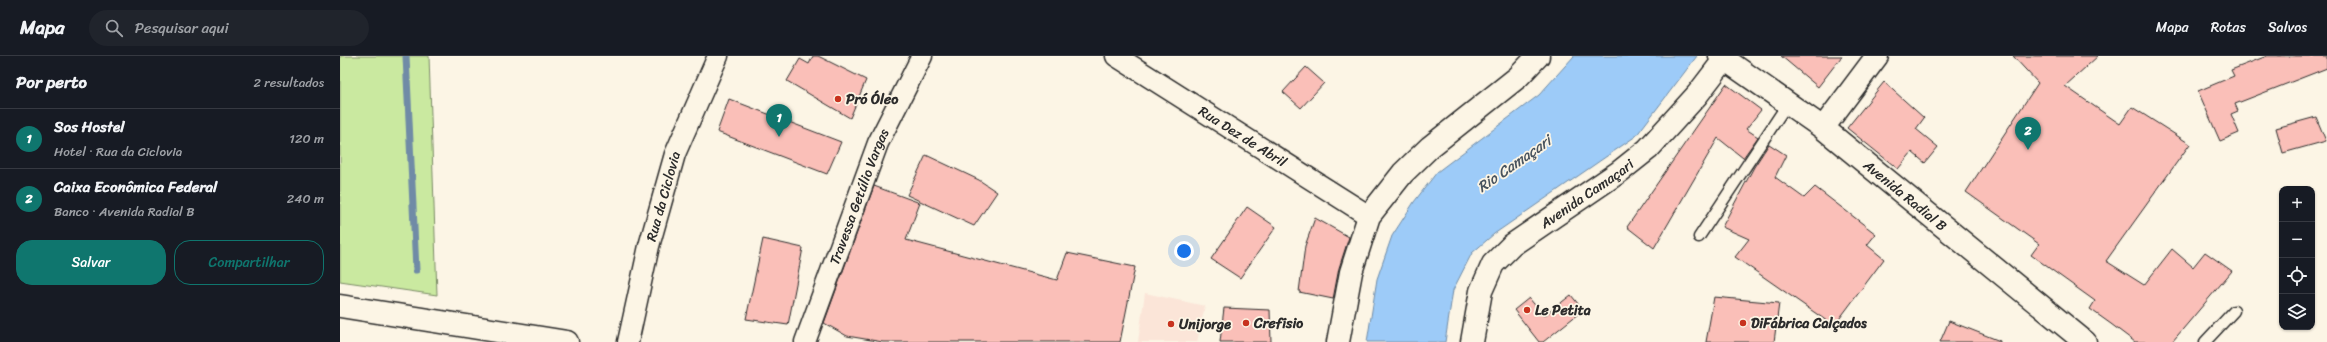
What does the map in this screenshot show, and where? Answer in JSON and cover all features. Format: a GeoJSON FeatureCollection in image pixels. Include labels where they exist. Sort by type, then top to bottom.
{"type":"FeatureCollection","features":[{"type":"Feature","properties":{"kind":"street","name":"Rua da Ciclovia"},"geometry":{"type":"LineString","coordinates":[[628,342],[649,246],[675,154],[718,56]]}},
{"type":"Feature","properties":{"kind":"street","name":"Travessa Getúlio Vargas"},"geometry":{"type":"LineString","coordinates":[[805,342],[878,143],[922,56]]}},
{"type":"Feature","properties":{"kind":"street","name":"Rua Dez de Abril"},"geometry":{"type":"LineString","coordinates":[[1116,56],[1369,216]]}},
{"type":"Feature","properties":{"kind":"street"},"geometry":{"type":"LineString","coordinates":[[1338,342],[1351,272],[1369,216],[1403,173],[1430,147],[1518,77],[1538,56]]}},
{"type":"Feature","properties":{"kind":"street"},"geometry":{"type":"LineString","coordinates":[[1823,128],[1877,56]]}},
{"type":"Feature","properties":{"kind":"street","name":"Avenida Radial B"},"geometry":{"type":"LineString","coordinates":[[1724,57],[1823,128],[2085,342]]}},
{"type":"Feature","properties":{"kind":"street","name":"Avenida Camaçari"},"geometry":{"type":"LineString","coordinates":[[1472,342],[1481,291],[1493,264],[1512,245],[1620,172],[1648,149],[1697,95],[1724,57]]}},
{"type":"Feature","properties":{"kind":"street"},"geometry":{"type":"LineString","coordinates":[[340,306],[567,342]]}},
{"type":"Feature","properties":{"kind":"lane"},"geometry":{"type":"LineString","coordinates":[[1699,236],[1788,103]]}},
{"type":"Feature","properties":{"kind":"lane"},"geometry":{"type":"LineString","coordinates":[[2205,342],[2234,311]]}},
{"type":"Feature","properties":{"kind":"shaded area","name":"Unijorge"},"geometry":{"type":"Polygon","coordinates":[[[1145,293],[1205,306],[1197,342],[1138,342],[1145,293]]]}},
{"type":"Feature","properties":{"kind":"green space"},"geometry":{"type":"Polygon","coordinates":[[[340,56],[429,56],[437,295],[340,281],[340,56]]]}},
{"type":"Feature","properties":{"kind":"water","name":"Rio Camaçari"},"geometry":{"type":"Polygon","coordinates":[[[1574,56],[1697,56],[1636,136],[1494,234],[1472,253],[1453,290],[1445,342],[1367,342],[1377,279],[1392,236],[1414,202],[1437,172],[1539,95],[1574,56]]]}},
{"type":"Feature","properties":{"kind":"building","name":"Pró Óleo"},"geometry":{"type":"Polygon","coordinates":[[[813,56],[818,56],[866,80],[850,118],[787,81],[800,59],[809,64],[813,56]]]}},
{"type":"Feature","properties":{"kind":"building"},"geometry":{"type":"Polygon","coordinates":[[[1781,56],[1842,56],[1818,87],[1781,56]]]}},
{"type":"Feature","properties":{"kind":"building"},"geometry":{"type":"Polygon","coordinates":[[[2013,56],[2098,56],[2065,86],[2120,124],[2132,107],[2190,144],[2106,261],[2144,285],[2172,249],[2193,267],[2205,252],[2232,271],[2172,342],[2135,342],[2090,309],[2095,301],[2031,255],[2039,244],[1966,192],[2038,83],[2013,56]]]}},
{"type":"Feature","properties":{"kind":"building"},"geometry":{"type":"Polygon","coordinates":[[[2267,56],[2327,56],[2327,68],[2235,104],[2238,111],[2231,114],[2239,133],[2220,141],[2198,91],[2234,76],[2231,70],[2267,56]]]}},
{"type":"Feature","properties":{"kind":"building"},"geometry":{"type":"Polygon","coordinates":[[[1306,67],[1324,83],[1301,108],[1283,92],[1306,67]]]}},
{"type":"Feature","properties":{"kind":"building"},"geometry":{"type":"Polygon","coordinates":[[[1884,82],[1924,118],[1916,129],[1938,147],[1925,163],[1912,152],[1898,169],[1847,128],[1884,82]]]}},
{"type":"Feature","properties":{"kind":"building"},"geometry":{"type":"Polygon","coordinates":[[[1726,84],[1761,110],[1746,129],[1758,137],[1743,158],[1718,138],[1654,248],[1627,227],[1726,84]]]}},
{"type":"Feature","properties":{"kind":"building"},"geometry":{"type":"Polygon","coordinates":[[[729,99],[841,142],[827,174],[717,132],[729,99]]]}},
{"type":"Feature","properties":{"kind":"building"},"geometry":{"type":"Polygon","coordinates":[[[2316,117],[2326,141],[2283,153],[2276,128],[2316,117]]]}},
{"type":"Feature","properties":{"kind":"building"},"geometry":{"type":"Polygon","coordinates":[[[1769,144],[1786,155],[1775,177],[1804,198],[1815,187],[1876,234],[1867,245],[1884,259],[1834,326],[1735,257],[1749,239],[1722,227],[1754,167],[1769,144]]]}},
{"type":"Feature","properties":{"kind":"building"},"geometry":{"type":"Polygon","coordinates":[[[926,155],[979,180],[997,192],[974,226],[907,195],[926,155]]]}},
{"type":"Feature","properties":{"kind":"building"},"geometry":{"type":"Polygon","coordinates":[[[874,186],[920,203],[906,240],[1057,280],[1067,253],[1135,267],[1120,342],[883,342],[847,336],[824,323],[874,186]]]}},
{"type":"Feature","properties":{"kind":"building"},"geometry":{"type":"Polygon","coordinates":[[[1247,207],[1276,227],[1240,278],[1211,259],[1247,207]]]}},
{"type":"Feature","properties":{"kind":"building"},"geometry":{"type":"Polygon","coordinates":[[[1315,218],[1349,237],[1339,268],[1333,299],[1299,292],[1305,246],[1315,218]]]}},
{"type":"Feature","properties":{"kind":"building"},"geometry":{"type":"Polygon","coordinates":[[[763,239],[803,248],[788,325],[746,319],[763,239]]]}},
{"type":"Feature","properties":{"kind":"building"},"geometry":{"type":"Polygon","coordinates":[[[1571,295],[1583,310],[1543,342],[1539,342],[1514,310],[1529,298],[1544,316],[1571,295]]]}},
{"type":"Feature","properties":{"kind":"building","name":"DiFábrica Calçados"},"geometry":{"type":"Polygon","coordinates":[[[1714,297],[1779,303],[1774,342],[1706,342],[1714,297]]]}},
{"type":"Feature","properties":{"kind":"building","name":"Crefisio"},"geometry":{"type":"Polygon","coordinates":[[[1224,308],[1270,310],[1271,342],[1220,342],[1224,308]]]}},
{"type":"Feature","properties":{"kind":"building"},"geometry":{"type":"Polygon","coordinates":[[[1949,321],[2000,341],[2000,342],[1940,342],[1949,321]]]}},
{"type":"Feature","properties":{"kind":"waterway"},"geometry":{"type":"LineString","coordinates":[[406,56],[416,270]]}},
{"type":"Feature","properties":{"kind":"place","name":"Pró Óleo"},"geometry":{"type":"Point","coordinates":[838,99]}},
{"type":"Feature","properties":{"kind":"place","name":"Sos Hostel"},"geometry":{"type":"Point","coordinates":[779,137]}},
{"type":"Feature","properties":{"kind":"place","name":"Caixa Econômica Federal"},"geometry":{"type":"Point","coordinates":[2028,150]}},
{"type":"Feature","properties":{"kind":"place","name":"Le Petita"},"geometry":{"type":"Point","coordinates":[1527,310]}},
{"type":"Feature","properties":{"kind":"place","name":"Crefisio"},"geometry":{"type":"Point","coordinates":[1246,323]}},
{"type":"Feature","properties":{"kind":"place","name":"DiFábrica Calçados"},"geometry":{"type":"Point","coordinates":[1743,323]}},
{"type":"Feature","properties":{"kind":"place","name":"Unijorge"},"geometry":{"type":"Point","coordinates":[1171,324]}}]}
